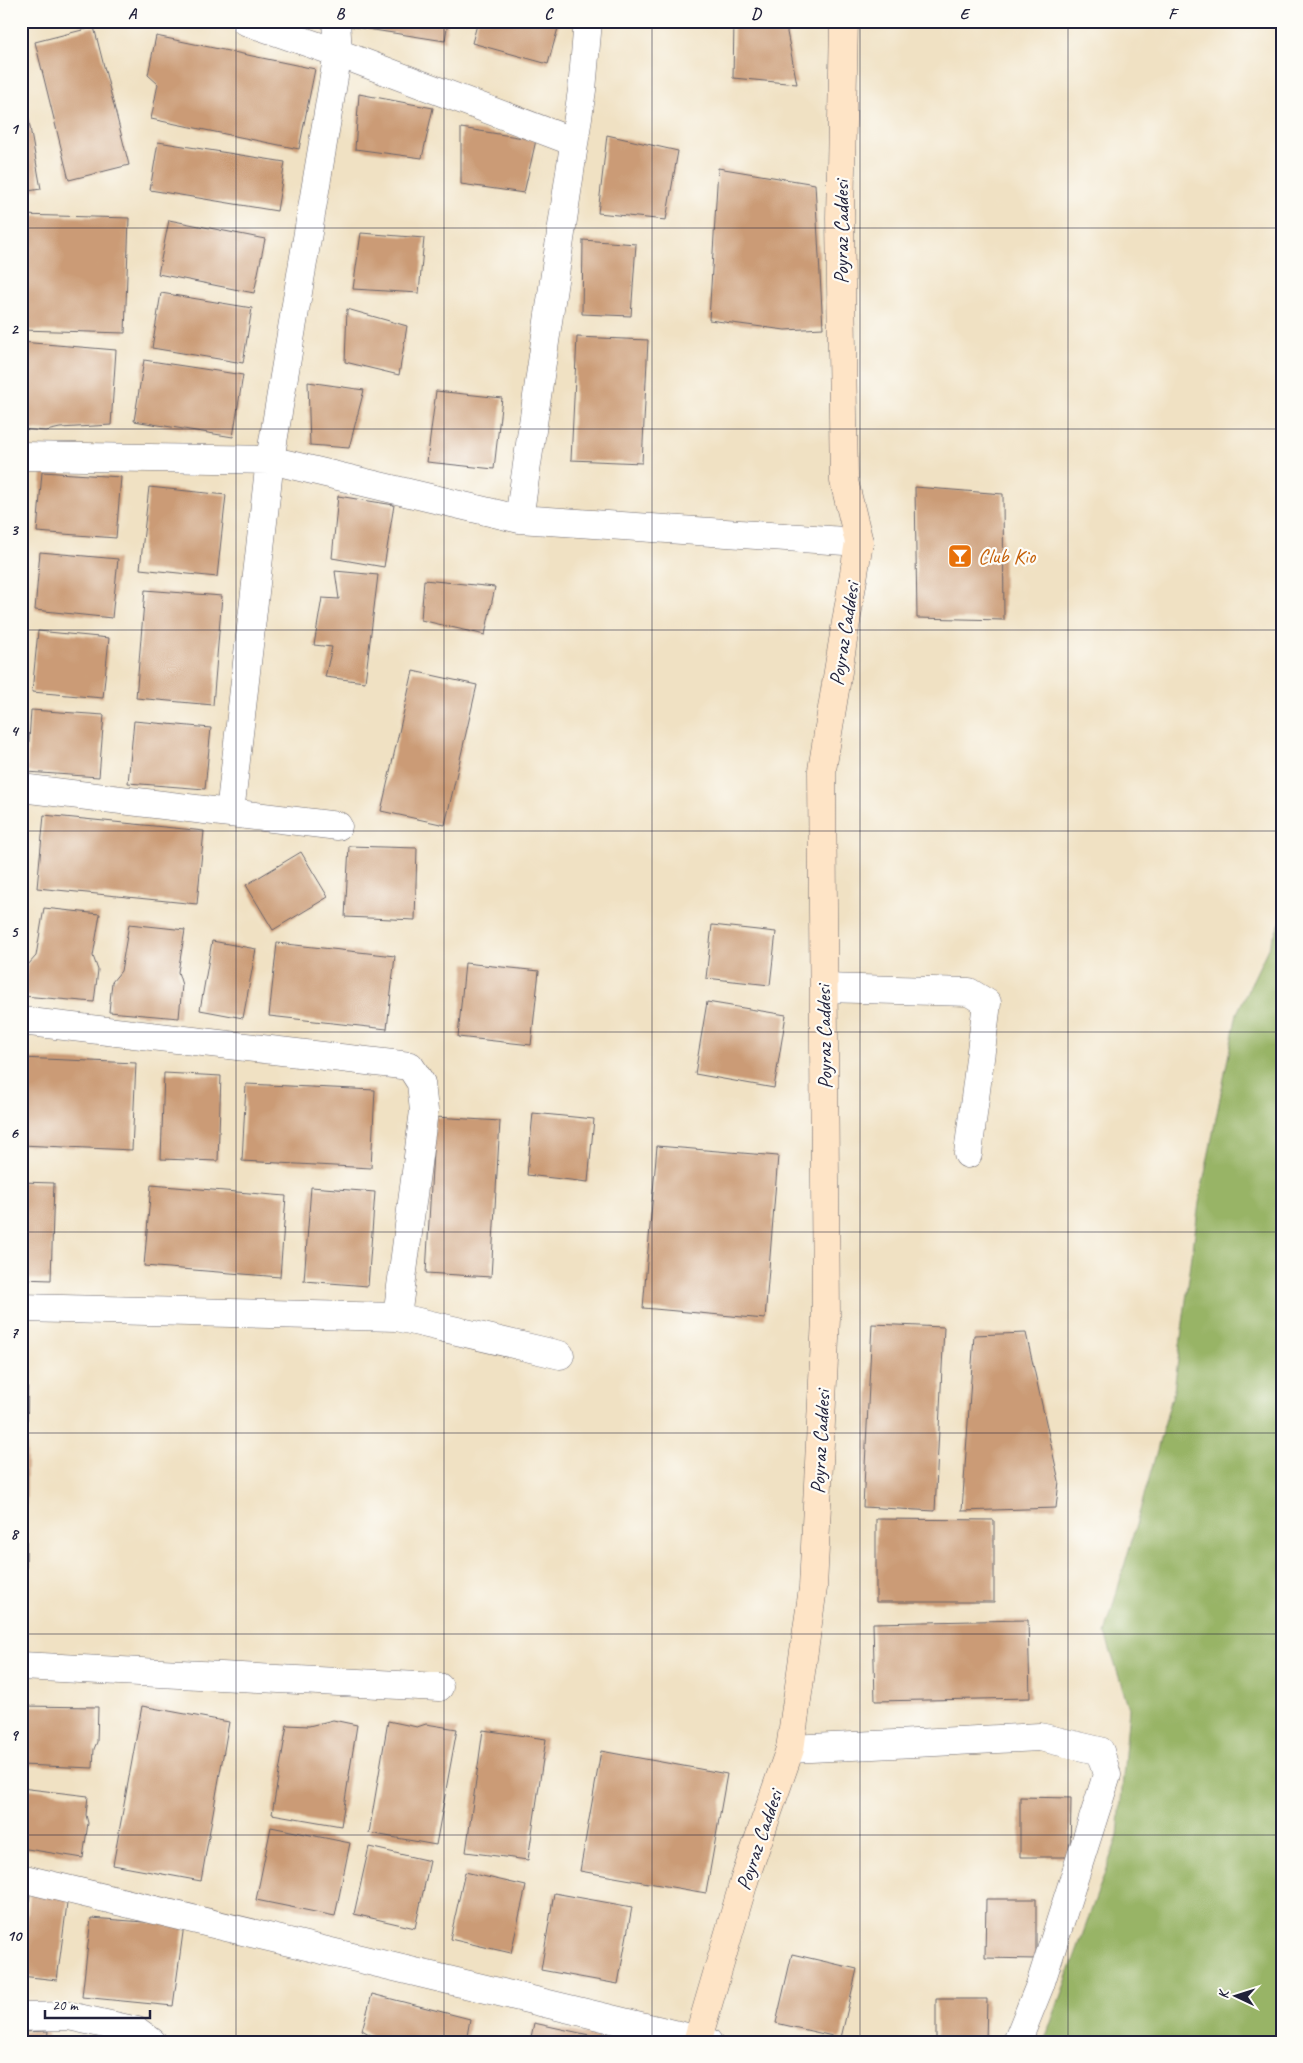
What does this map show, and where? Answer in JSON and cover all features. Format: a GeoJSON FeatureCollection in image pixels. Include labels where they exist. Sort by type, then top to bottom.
{"type":"FeatureCollection","features":[{"type":"Feature","properties":{"kind":"street"},"geometry":{"type":"LineString","coordinates":[[245,21],[338,53],[574,142]]}},
{"type":"Feature","properties":{"kind":"street"},"geometry":{"type":"LineString","coordinates":[[230,813],[270,460],[338,53],[336,21]]}},
{"type":"Feature","properties":{"kind":"street"},"geometry":{"type":"LineString","coordinates":[[518,519],[582,90],[588,21]]}},
{"type":"Feature","properties":{"kind":"street","name":"Poyraz Caddesi"},"geometry":{"type":"LineString","coordinates":[[701,2041],[745,1878],[790,1749],[813,1588],[826,1318],[822,770],[858,542],[844,481],[840,218],[844,21]]}},
{"type":"Feature","properties":{"kind":"street"},"geometry":{"type":"LineString","coordinates":[[22,459],[270,460],[518,519],[858,542]]}},
{"type":"Feature","properties":{"kind":"street"},"geometry":{"type":"LineString","coordinates":[[21,788],[338,826]]}},
{"type":"Feature","properties":{"kind":"street"},"geometry":{"type":"LineString","coordinates":[[824,988],[969,992],[987,1003],[968,1154]]}},
{"type":"Feature","properties":{"kind":"street"},"geometry":{"type":"LineString","coordinates":[[21,1021],[410,1066],[421,1083],[424,1111],[397,1317]]}},
{"type":"Feature","properties":{"kind":"street"},"geometry":{"type":"LineString","coordinates":[[21,1308],[397,1317],[560,1356]]}},
{"type":"Feature","properties":{"kind":"street"},"geometry":{"type":"LineString","coordinates":[[21,1666],[438,1687]]}},
{"type":"Feature","properties":{"kind":"street"},"geometry":{"type":"LineString","coordinates":[[790,1749],[1040,1737],[1100,1751],[1108,1775],[1040,1985],[1016,2042]]}},
{"type":"Feature","properties":{"kind":"street"},"geometry":{"type":"LineString","coordinates":[[21,1878],[701,2041]]}},
{"type":"Feature","properties":{"kind":"street"},"geometry":{"type":"LineString","coordinates":[[21,2017],[69,2016],[137,2031],[152,2042]]}},
{"type":"Feature","properties":{"kind":"green space"},"geometry":{"type":"Polygon","coordinates":[[[1282,919],[1282,2042],[1044,2042],[1118,1836],[1129,1708],[1105,1634],[1174,1390],[1199,1203],[1237,1013],[1282,919]]]}},
{"type":"Feature","properties":{"kind":"building"},"geometry":{"type":"Polygon","coordinates":[[[349,21],[448,21],[445,41],[348,26],[349,21]]]}},
{"type":"Feature","properties":{"kind":"building"},"geometry":{"type":"Polygon","coordinates":[[[478,21],[560,21],[548,64],[472,43],[478,21]]]}},
{"type":"Feature","properties":{"kind":"building"},"geometry":{"type":"Polygon","coordinates":[[[734,21],[789,21],[787,32],[797,84],[733,78],[734,21]]]}},
{"type":"Feature","properties":{"kind":"building"},"geometry":{"type":"Polygon","coordinates":[[[94,27],[129,165],[69,180],[35,42],[94,27]]]}},
{"type":"Feature","properties":{"kind":"building"},"geometry":{"type":"Polygon","coordinates":[[[156,36],[315,69],[299,149],[151,119],[158,84],[148,75],[156,36]]]}},
{"type":"Feature","properties":{"kind":"building"},"geometry":{"type":"Polygon","coordinates":[[[21,77],[41,189],[21,192],[21,77]]]}},
{"type":"Feature","properties":{"kind":"building"},"geometry":{"type":"Polygon","coordinates":[[[359,94],[433,108],[422,158],[355,149],[359,94]]]}},
{"type":"Feature","properties":{"kind":"building"},"geometry":{"type":"Polygon","coordinates":[[[461,128],[536,140],[524,193],[461,184],[461,128]]]}},
{"type":"Feature","properties":{"kind":"building"},"geometry":{"type":"Polygon","coordinates":[[[607,135],[678,151],[666,220],[598,213],[607,135]]]}},
{"type":"Feature","properties":{"kind":"building"},"geometry":{"type":"Polygon","coordinates":[[[158,142],[285,162],[277,211],[150,190],[158,142]]]}},
{"type":"Feature","properties":{"kind":"building"},"geometry":{"type":"Polygon","coordinates":[[[718,168],[815,184],[823,328],[785,330],[709,320],[718,168]]]}},
{"type":"Feature","properties":{"kind":"building"},"geometry":{"type":"Polygon","coordinates":[[[21,215],[129,218],[125,333],[21,330],[21,215]]]}},
{"type":"Feature","properties":{"kind":"building"},"geometry":{"type":"Polygon","coordinates":[[[169,220],[265,239],[254,293],[158,274],[169,220]]]}},
{"type":"Feature","properties":{"kind":"building"},"geometry":{"type":"Polygon","coordinates":[[[361,233],[424,238],[419,293],[353,289],[361,233]]]}},
{"type":"Feature","properties":{"kind":"building"},"geometry":{"type":"Polygon","coordinates":[[[583,240],[636,244],[631,316],[582,314],[583,240]]]}},
{"type":"Feature","properties":{"kind":"building"},"geometry":{"type":"Polygon","coordinates":[[[161,293],[252,308],[243,363],[152,348],[161,293]]]}},
{"type":"Feature","properties":{"kind":"building"},"geometry":{"type":"Polygon","coordinates":[[[347,309],[407,326],[399,375],[345,362],[347,309]]]}},
{"type":"Feature","properties":{"kind":"building"},"geometry":{"type":"Polygon","coordinates":[[[577,337],[648,340],[642,463],[571,460],[577,337]]]}},
{"type":"Feature","properties":{"kind":"building"},"geometry":{"type":"Polygon","coordinates":[[[21,342],[116,350],[111,425],[60,428],[46,431],[21,429],[21,342]]]}},
{"type":"Feature","properties":{"kind":"building"},"geometry":{"type":"Polygon","coordinates":[[[144,360],[243,375],[233,437],[134,421],[144,360]]]}},
{"type":"Feature","properties":{"kind":"building"},"geometry":{"type":"Polygon","coordinates":[[[308,382],[364,390],[349,448],[310,445],[308,382]]]}},
{"type":"Feature","properties":{"kind":"building"},"geometry":{"type":"Polygon","coordinates":[[[436,391],[502,398],[494,469],[427,462],[436,391]]]}},
{"type":"Feature","properties":{"kind":"building"},"geometry":{"type":"Polygon","coordinates":[[[42,472],[121,477],[116,538],[37,532],[42,472]]]}},
{"type":"Feature","properties":{"kind":"building"},"geometry":{"type":"Polygon","coordinates":[[[149,487],[226,495],[217,577],[140,569],[149,487]]]}},
{"type":"Feature","properties":{"kind":"building","name":"Club Kio"},"geometry":{"type":"Polygon","coordinates":[[[915,487],[1003,494],[1004,620],[917,618],[915,487]]]}},
{"type":"Feature","properties":{"kind":"building"},"geometry":{"type":"Polygon","coordinates":[[[338,496],[394,505],[384,567],[332,558],[338,496]]]}},
{"type":"Feature","properties":{"kind":"building"},"geometry":{"type":"Polygon","coordinates":[[[40,552],[118,559],[112,618],[35,610],[40,552]]]}},
{"type":"Feature","properties":{"kind":"building"},"geometry":{"type":"Polygon","coordinates":[[[335,571],[378,575],[365,682],[325,677],[332,647],[314,645],[322,598],[339,599],[335,571]]]}},
{"type":"Feature","properties":{"kind":"building"},"geometry":{"type":"Polygon","coordinates":[[[424,580],[495,587],[485,635],[421,620],[424,580]]]}},
{"type":"Feature","properties":{"kind":"building"},"geometry":{"type":"Polygon","coordinates":[[[145,590],[222,596],[213,705],[136,698],[145,590]]]}},
{"type":"Feature","properties":{"kind":"building"},"geometry":{"type":"Polygon","coordinates":[[[38,631],[109,638],[103,698],[32,692],[38,631]]]}},
{"type":"Feature","properties":{"kind":"building"},"geometry":{"type":"Polygon","coordinates":[[[413,671],[477,685],[445,825],[381,811],[413,671]]]}},
{"type":"Feature","properties":{"kind":"building"},"geometry":{"type":"Polygon","coordinates":[[[31,710],[104,715],[99,777],[27,772],[31,710]]]}},
{"type":"Feature","properties":{"kind":"building"},"geometry":{"type":"Polygon","coordinates":[[[134,721],[211,728],[205,789],[128,783],[134,721]]]}},
{"type":"Feature","properties":{"kind":"building"},"geometry":{"type":"Polygon","coordinates":[[[44,815],[204,831],[197,904],[37,888],[44,815]]]}},
{"type":"Feature","properties":{"kind":"building"},"geometry":{"type":"Polygon","coordinates":[[[349,846],[417,848],[415,920],[345,917],[349,846]]]}},
{"type":"Feature","properties":{"kind":"building"},"geometry":{"type":"Polygon","coordinates":[[[301,852],[328,897],[273,930],[246,885],[301,852]]]}},
{"type":"Feature","properties":{"kind":"building"},"geometry":{"type":"Polygon","coordinates":[[[44,908],[100,914],[93,956],[98,970],[94,1002],[23,996],[27,966],[36,956],[44,908]]]}},
{"type":"Feature","properties":{"kind":"building"},"geometry":{"type":"Polygon","coordinates":[[[129,924],[185,930],[178,972],[182,985],[179,1018],[109,1012],[112,982],[121,971],[129,924]]]}},
{"type":"Feature","properties":{"kind":"building"},"geometry":{"type":"Polygon","coordinates":[[[712,925],[776,932],[770,985],[706,978],[712,925]]]}},
{"type":"Feature","properties":{"kind":"building"},"geometry":{"type":"Polygon","coordinates":[[[212,941],[256,949],[243,1018],[200,1010],[212,941]]]}},
{"type":"Feature","properties":{"kind":"building"},"geometry":{"type":"Polygon","coordinates":[[[277,943],[395,956],[387,1029],[269,1016],[277,943]]]}},
{"type":"Feature","properties":{"kind":"building"},"geometry":{"type":"Polygon","coordinates":[[[465,963],[539,971],[531,1045],[458,1037],[465,963]]]}},
{"type":"Feature","properties":{"kind":"building"},"geometry":{"type":"Polygon","coordinates":[[[707,1002],[786,1015],[774,1088],[695,1074],[707,1002]]]}},
{"type":"Feature","properties":{"kind":"building"},"geometry":{"type":"Polygon","coordinates":[[[21,1058],[136,1063],[132,1150],[21,1145],[21,1058]]]}},
{"type":"Feature","properties":{"kind":"building"},"geometry":{"type":"Polygon","coordinates":[[[164,1073],[221,1076],[218,1161],[161,1159],[164,1073]]]}},
{"type":"Feature","properties":{"kind":"building"},"geometry":{"type":"Polygon","coordinates":[[[246,1084],[375,1090],[371,1168],[242,1161],[246,1084]]]}},
{"type":"Feature","properties":{"kind":"building"},"geometry":{"type":"Polygon","coordinates":[[[533,1113],[594,1119],[588,1182],[527,1175],[533,1113]]]}},
{"type":"Feature","properties":{"kind":"building"},"geometry":{"type":"Polygon","coordinates":[[[435,1117],[500,1121],[491,1277],[426,1273],[435,1117]]]}},
{"type":"Feature","properties":{"kind":"building"},"geometry":{"type":"Polygon","coordinates":[[[657,1146],[778,1156],[765,1319],[643,1308],[657,1146]]]}},
{"type":"Feature","properties":{"kind":"building"},"geometry":{"type":"Polygon","coordinates":[[[21,1182],[54,1183],[51,1280],[21,1279],[21,1182]]]}},
{"type":"Feature","properties":{"kind":"building"},"geometry":{"type":"Polygon","coordinates":[[[151,1185],[286,1196],[280,1277],[144,1266],[151,1185]]]}},
{"type":"Feature","properties":{"kind":"building"},"geometry":{"type":"Polygon","coordinates":[[[311,1187],[375,1192],[368,1286],[304,1281],[311,1187]]]}},
{"type":"Feature","properties":{"kind":"building"},"geometry":{"type":"Polygon","coordinates":[[[872,1324],[944,1327],[935,1511],[863,1507],[872,1324]]]}},
{"type":"Feature","properties":{"kind":"building"},"geometry":{"type":"Polygon","coordinates":[[[1026,1333],[1059,1481],[1056,1508],[962,1511],[974,1335],[1026,1333]]]}},
{"type":"Feature","properties":{"kind":"building"},"geometry":{"type":"Polygon","coordinates":[[[21,1349],[28,1349],[26,1580],[21,1580],[21,1349]]]}},
{"type":"Feature","properties":{"kind":"building"},"geometry":{"type":"Polygon","coordinates":[[[876,1519],[994,1520],[994,1602],[876,1602],[876,1519]]]}},
{"type":"Feature","properties":{"kind":"building"},"geometry":{"type":"Polygon","coordinates":[[[1028,1620],[1030,1698],[875,1701],[873,1623],[1028,1620]]]}},
{"type":"Feature","properties":{"kind":"building"},"geometry":{"type":"Polygon","coordinates":[[[21,1706],[98,1707],[97,1742],[94,1749],[93,1768],[21,1765],[21,1706]]]}},
{"type":"Feature","properties":{"kind":"building"},"geometry":{"type":"Polygon","coordinates":[[[142,1706],[229,1722],[201,1881],[113,1865],[142,1706]]]}},
{"type":"Feature","properties":{"kind":"building"},"geometry":{"type":"Polygon","coordinates":[[[333,1720],[357,1725],[341,1826],[272,1814],[287,1725],[309,1726],[333,1720]]]}},
{"type":"Feature","properties":{"kind":"building"},"geometry":{"type":"Polygon","coordinates":[[[388,1721],[417,1727],[426,1724],[457,1729],[436,1845],[369,1833],[388,1721]]]}},
{"type":"Feature","properties":{"kind":"building"},"geometry":{"type":"Polygon","coordinates":[[[483,1730],[546,1739],[528,1860],[466,1852],[483,1730]]]}},
{"type":"Feature","properties":{"kind":"building"},"geometry":{"type":"Polygon","coordinates":[[[601,1751],[727,1774],[706,1893],[580,1871],[601,1751]]]}},
{"type":"Feature","properties":{"kind":"building"},"geometry":{"type":"Polygon","coordinates":[[[21,1788],[88,1796],[86,1815],[88,1823],[83,1858],[21,1848],[21,1788]]]}},
{"type":"Feature","properties":{"kind":"building"},"geometry":{"type":"Polygon","coordinates":[[[1020,1797],[1071,1798],[1070,1857],[1020,1857],[1020,1797]]]}},
{"type":"Feature","properties":{"kind":"building"},"geometry":{"type":"Polygon","coordinates":[[[271,1827],[350,1843],[335,1916],[256,1900],[271,1827]]]}},
{"type":"Feature","properties":{"kind":"building"},"geometry":{"type":"Polygon","coordinates":[[[369,1847],[430,1861],[415,1928],[354,1914],[369,1847]]]}},
{"type":"Feature","properties":{"kind":"building"},"geometry":{"type":"Polygon","coordinates":[[[465,1872],[526,1886],[511,1953],[450,1939],[465,1872]]]}},
{"type":"Feature","properties":{"kind":"building"},"geometry":{"type":"Polygon","coordinates":[[[554,1893],[632,1907],[618,1984],[541,1970],[554,1893]]]}},
{"type":"Feature","properties":{"kind":"building"},"geometry":{"type":"Polygon","coordinates":[[[30,1894],[68,1896],[57,1980],[21,1976],[30,1894]]]}},
{"type":"Feature","properties":{"kind":"building"},"geometry":{"type":"Polygon","coordinates":[[[986,1899],[1036,1899],[1036,1959],[985,1958],[986,1899]]]}},
{"type":"Feature","properties":{"kind":"building"},"geometry":{"type":"Polygon","coordinates":[[[91,1918],[184,1925],[173,2006],[82,1997],[91,1918]]]}},
{"type":"Feature","properties":{"kind":"building"},"geometry":{"type":"Polygon","coordinates":[[[792,1954],[857,1969],[841,2038],[776,2023],[792,1954]]]}},
{"type":"Feature","properties":{"kind":"building"},"geometry":{"type":"Polygon","coordinates":[[[372,1994],[470,2019],[466,2042],[374,2042],[374,2037],[362,2030],[372,1994]]]}},
{"type":"Feature","properties":{"kind":"building"},"geometry":{"type":"Polygon","coordinates":[[[936,1999],[987,1999],[986,2042],[936,2042],[936,1999]]]}},
{"type":"Feature","properties":{"kind":"building"},"geometry":{"type":"Polygon","coordinates":[[[534,2023],[603,2038],[602,2042],[530,2042],[534,2023]]]}},
{"type":"Feature","properties":{"kind":"building"},"geometry":{"type":"Polygon","coordinates":[[[48,2031],[47,2042],[21,2042],[21,2032],[48,2031]]]}},
{"type":"Feature","properties":{"kind":"place","name":"Club Kio"},"geometry":{"type":"Point","coordinates":[960,556]}}]}
